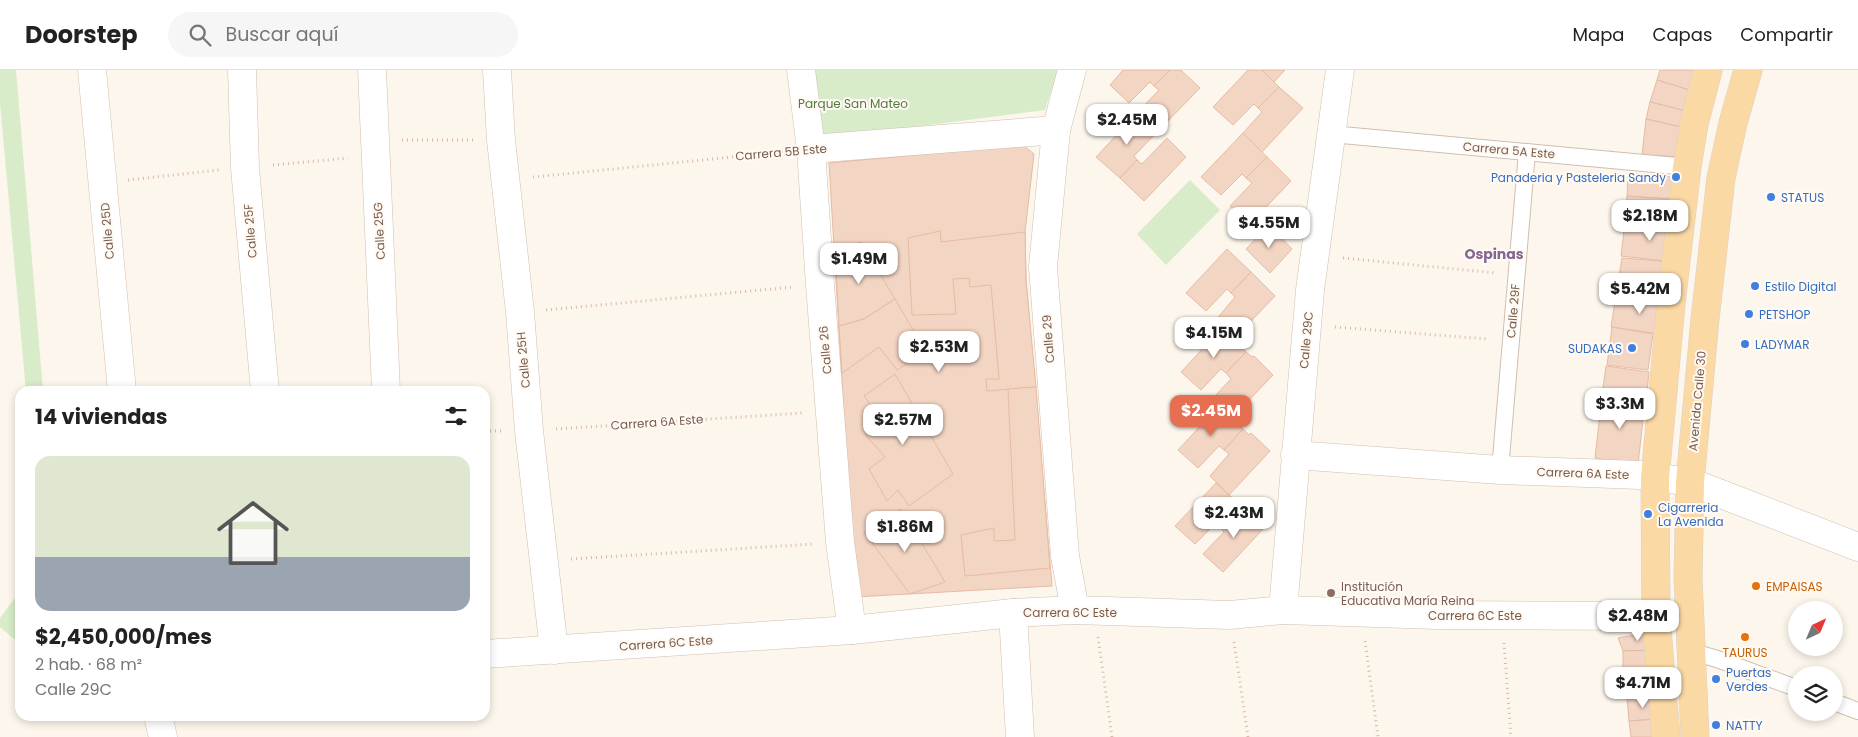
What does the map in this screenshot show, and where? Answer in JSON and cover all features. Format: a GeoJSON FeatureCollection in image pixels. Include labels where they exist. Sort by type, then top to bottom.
{"type":"FeatureCollection","features":[{"type":"Feature","properties":{"kind":"main road"},"geometry":{"type":"LineString","coordinates":[[1666,737],[1656,616],[1655,478],[1671,304],[1687,167],[1694,124],[1708,70]]}},
{"type":"Feature","properties":{"kind":"main road","name":"Avenida Calle 30"},"geometry":{"type":"LineString","coordinates":[[1694,737],[1688,538],[1690,482],[1720,178],[1748,70]]}},
{"type":"Feature","properties":{"kind":"street","name":"Calle 25D"},"geometry":{"type":"LineString","coordinates":[[92,70],[122,386]]}},
{"type":"Feature","properties":{"kind":"street","name":"Calle 25F"},"geometry":{"type":"LineString","coordinates":[[242,70],[245,168],[265,386]]}},
{"type":"Feature","properties":{"kind":"street","name":"Calle 25G"},"geometry":{"type":"LineString","coordinates":[[372,70],[386,386]]}},
{"type":"Feature","properties":{"kind":"street","name":"Calle 25H"},"geometry":{"type":"LineString","coordinates":[[497,70],[501,140],[520,312],[529,431],[542,561],[554,650]]}},
{"type":"Feature","properties":{"kind":"street","name":"Calle 26"},"geometry":{"type":"LineString","coordinates":[[801,70],[811,149],[840,542],[852,630]]}},
{"type":"Feature","properties":{"kind":"street","name":"Calle 29"},"geometry":{"type":"LineString","coordinates":[[1072,70],[1056,130],[1050,268],[1065,556],[1085,611]]}},
{"type":"Feature","properties":{"kind":"street","name":"Calle 29C"},"geometry":{"type":"LineString","coordinates":[[1284,610],[1295,455],[1307,325],[1340,70]]}},
{"type":"Feature","properties":{"kind":"street","name":"Carrera 5B Este"},"geometry":{"type":"LineString","coordinates":[[811,149],[1056,130]]}},
{"type":"Feature","properties":{"kind":"street","name":"Carrera 6A Este"},"geometry":{"type":"LineString","coordinates":[[1295,455],[1500,470],[1640,475],[1690,482],[1858,547]]}},
{"type":"Feature","properties":{"kind":"street","name":"Carrera 6C Este"},"geometry":{"type":"LineString","coordinates":[[490,654],[852,630],[1012,613],[1085,611],[1230,614],[1284,610],[1361,614],[1656,616]]}},
{"type":"Feature","properties":{"kind":"street"},"geometry":{"type":"LineString","coordinates":[[1012,613],[1020,737]]}},
{"type":"Feature","properties":{"kind":"street"},"geometry":{"type":"LineString","coordinates":[[159,721],[163,737]]}},
{"type":"Feature","properties":{"kind":"lane","name":"Carrera 5A Este"},"geometry":{"type":"LineString","coordinates":[[1331,134],[1687,167]]}},
{"type":"Feature","properties":{"kind":"lane","name":"Calle 29F"},"geometry":{"type":"LineString","coordinates":[[1500,470],[1527,152]]}},
{"type":"Feature","properties":{"kind":"lane"},"geometry":{"type":"LineString","coordinates":[[1690,651],[1718,659],[1788,685]]}},
{"type":"Feature","properties":{"kind":"lane"},"geometry":{"type":"LineString","coordinates":[[1843,705],[1858,711]]}},
{"type":"Feature","properties":{"kind":"path"},"geometry":{"type":"LineString","coordinates":[[102,182],[375,155],[395,140],[501,140]]}},
{"type":"Feature","properties":{"kind":"path","name":"Carrera 5B Este"},"geometry":{"type":"LineString","coordinates":[[506,180],[811,149]]}},
{"type":"Feature","properties":{"kind":"path"},"geometry":{"type":"LineString","coordinates":[[1315,256],[1516,275]]}},
{"type":"Feature","properties":{"kind":"path"},"geometry":{"type":"LineString","coordinates":[[520,312],[820,285]]}},
{"type":"Feature","properties":{"kind":"path"},"geometry":{"type":"LineString","coordinates":[[1307,325],[1510,340]]}},
{"type":"Feature","properties":{"kind":"path","name":"Carrera 6A Este"},"geometry":{"type":"LineString","coordinates":[[490,431],[529,431],[830,411]]}},
{"type":"Feature","properties":{"kind":"path"},"geometry":{"type":"LineString","coordinates":[[542,561],[840,542]]}},
{"type":"Feature","properties":{"kind":"path"},"geometry":{"type":"LineString","coordinates":[[1085,611],[1112,737]]}},
{"type":"Feature","properties":{"kind":"path"},"geometry":{"type":"LineString","coordinates":[[1230,614],[1248,737]]}},
{"type":"Feature","properties":{"kind":"path"},"geometry":{"type":"LineString","coordinates":[[1361,614],[1378,737]]}},
{"type":"Feature","properties":{"kind":"path"},"geometry":{"type":"LineString","coordinates":[[1502,615],[1511,737]]}},
{"type":"Feature","properties":{"kind":"green space"},"geometry":{"type":"Polygon","coordinates":[[[0,70],[16,70],[43,386],[26,386],[0,103],[0,70]]]}},
{"type":"Feature","properties":{"kind":"green space","name":"Parque San Mateo"},"geometry":{"type":"Polygon","coordinates":[[[813,70],[1058,70],[1045,110],[822,139],[813,70]]]}},
{"type":"Feature","properties":{"kind":"green space"},"geometry":{"type":"Polygon","coordinates":[[[1190,180],[1220,210],[1166,265],[1137,234],[1190,180]]]}},
{"type":"Feature","properties":{"kind":"green space"},"geometry":{"type":"Polygon","coordinates":[[[15,598],[15,640],[0,627],[0,618],[15,598]]]}},
{"type":"Feature","properties":{"kind":"building"},"geometry":{"type":"Polygon","coordinates":[[[1123,70],[1170,70],[1154,86],[1150,82],[1129,103],[1110,85],[1123,70]]]}},
{"type":"Feature","properties":{"kind":"building"},"geometry":{"type":"Polygon","coordinates":[[[1170,70],[1181,70],[1200,88],[1157,132],[1137,113],[1159,90],[1154,86],[1170,70]]]}},
{"type":"Feature","properties":{"kind":"building"},"geometry":{"type":"Polygon","coordinates":[[[1248,70],[1262,70],[1279,87],[1258,108],[1254,104],[1233,125],[1213,107],[1248,70]]]}},
{"type":"Feature","properties":{"kind":"building"},"geometry":{"type":"Polygon","coordinates":[[[1262,70],[1285,70],[1274,82],[1262,70]]]}},
{"type":"Feature","properties":{"kind":"building"},"geometry":{"type":"Polygon","coordinates":[[[1660,70],[1706,70],[1699,93],[1657,80],[1660,70]]]}},
{"type":"Feature","properties":{"kind":"building"},"geometry":{"type":"Polygon","coordinates":[[[1657,80],[1699,93],[1694,113],[1650,102],[1657,80]]]}},
{"type":"Feature","properties":{"kind":"building"},"geometry":{"type":"Polygon","coordinates":[[[1279,87],[1303,108],[1262,152],[1243,133],[1262,112],[1258,108],[1279,87]]]}},
{"type":"Feature","properties":{"kind":"building"},"geometry":{"type":"Polygon","coordinates":[[[1650,102],[1694,113],[1690,129],[1646,119],[1650,102]]]}},
{"type":"Feature","properties":{"kind":"building"},"geometry":{"type":"Polygon","coordinates":[[[1137,113],[1157,132],[1134,156],[1137,160],[1120,178],[1096,157],[1137,113]]]}},
{"type":"Feature","properties":{"kind":"building"},"geometry":{"type":"Polygon","coordinates":[[[1646,119],[1690,129],[1686,157],[1642,155],[1646,119]]]}},
{"type":"Feature","properties":{"kind":"building"},"geometry":{"type":"Polygon","coordinates":[[[1243,133],[1267,157],[1246,178],[1242,174],[1221,195],[1201,177],[1243,133]]]}},
{"type":"Feature","properties":{"kind":"building"},"geometry":{"type":"Polygon","coordinates":[[[1167,138],[1186,157],[1144,201],[1120,178],[1137,160],[1142,164],[1167,138]]]}},
{"type":"Feature","properties":{"kind":"building"},"geometry":{"type":"Polygon","coordinates":[[[1023,145],[1034,154],[1025,232],[1026,280],[1052,586],[855,597],[829,163],[1023,145]]]}},
{"type":"Feature","properties":{"kind":"building"},"geometry":{"type":"Polygon","coordinates":[[[1267,157],[1291,181],[1250,224],[1230,206],[1252,183],[1246,178],[1267,157]]]}},
{"type":"Feature","properties":{"kind":"building"},"geometry":{"type":"Polygon","coordinates":[[[1628,173],[1685,178],[1683,200],[1627,196],[1628,173]]]}},
{"type":"Feature","properties":{"kind":"building"},"geometry":{"type":"Polygon","coordinates":[[[1627,196],[1683,200],[1678,227],[1625,221],[1627,196]]]}},
{"type":"Feature","properties":{"kind":"building"},"geometry":{"type":"Polygon","coordinates":[[[1625,221],[1678,227],[1674,262],[1621,256],[1625,221]]]}},
{"type":"Feature","properties":{"kind":"building"},"geometry":{"type":"Polygon","coordinates":[[[1269,225],[1292,249],[1270,273],[1246,249],[1269,225]]]}},
{"type":"Feature","properties":{"kind":"building"},"geometry":{"type":"Polygon","coordinates":[[[940,231],[941,242],[1025,232],[1026,280],[1036,387],[987,391],[986,379],[999,379],[991,285],[970,287],[969,278],[953,279],[956,314],[912,315],[908,238],[940,231]]]}},
{"type":"Feature","properties":{"kind":"building"},"geometry":{"type":"Polygon","coordinates":[[[861,242],[895,299],[864,319],[839,326],[835,250],[861,242]]]}},
{"type":"Feature","properties":{"kind":"building"},"geometry":{"type":"Polygon","coordinates":[[[1227,249],[1251,272],[1231,293],[1227,289],[1206,311],[1186,293],[1227,249]]]}},
{"type":"Feature","properties":{"kind":"building"},"geometry":{"type":"Polygon","coordinates":[[[1622,258],[1674,262],[1669,303],[1616,295],[1622,258]]]}},
{"type":"Feature","properties":{"kind":"building"},"geometry":{"type":"Polygon","coordinates":[[[1251,272],[1275,296],[1234,339],[1215,321],[1235,297],[1231,293],[1251,272]]]}},
{"type":"Feature","properties":{"kind":"building"},"geometry":{"type":"Polygon","coordinates":[[[1616,295],[1669,303],[1666,335],[1611,327],[1616,295]]]}},
{"type":"Feature","properties":{"kind":"building"},"geometry":{"type":"Polygon","coordinates":[[[895,299],[926,352],[897,370],[879,347],[842,373],[839,326],[864,319],[895,299]]]}},
{"type":"Feature","properties":{"kind":"building"},"geometry":{"type":"Polygon","coordinates":[[[1612,327],[1653,334],[1648,370],[1607,365],[1612,327]]]}},
{"type":"Feature","properties":{"kind":"building"},"geometry":{"type":"Polygon","coordinates":[[[1222,328],[1246,352],[1226,373],[1221,369],[1201,390],[1181,372],[1222,328]]]}},
{"type":"Feature","properties":{"kind":"building"},"geometry":{"type":"Polygon","coordinates":[[[1246,352],[1252,357],[1254,356],[1273,375],[1232,418],[1212,399],[1231,379],[1226,373],[1246,352]]]}},
{"type":"Feature","properties":{"kind":"building"},"geometry":{"type":"Polygon","coordinates":[[[1606,366],[1649,372],[1646,401],[1602,395],[1606,366]]]}},
{"type":"Feature","properties":{"kind":"building"},"geometry":{"type":"Polygon","coordinates":[[[895,374],[953,474],[909,506],[898,490],[887,501],[869,469],[885,457],[865,434],[881,420],[864,396],[895,374]]]}},
{"type":"Feature","properties":{"kind":"building"},"geometry":{"type":"Polygon","coordinates":[[[1036,387],[1050,568],[965,576],[961,535],[994,528],[994,541],[1015,540],[1008,389],[1036,387]]]}},
{"type":"Feature","properties":{"kind":"building"},"geometry":{"type":"Polygon","coordinates":[[[1602,396],[1645,402],[1638,464],[1595,458],[1602,396]]]}},
{"type":"Feature","properties":{"kind":"building"},"geometry":{"type":"Polygon","coordinates":[[[1219,406],[1243,429],[1224,450],[1219,446],[1198,468],[1178,450],[1219,406]]]}},
{"type":"Feature","properties":{"kind":"building"},"geometry":{"type":"Polygon","coordinates":[[[1243,429],[1249,435],[1251,433],[1270,451],[1229,495],[1210,476],[1229,454],[1224,450],[1243,429]]]}},
{"type":"Feature","properties":{"kind":"building"},"geometry":{"type":"Polygon","coordinates":[[[1216,483],[1240,505],[1220,527],[1216,523],[1195,544],[1175,526],[1216,483]]]}},
{"type":"Feature","properties":{"kind":"building"},"geometry":{"type":"Polygon","coordinates":[[[1240,505],[1264,528],[1223,572],[1203,554],[1224,532],[1220,527],[1240,505]]]}},
{"type":"Feature","properties":{"kind":"building"},"geometry":{"type":"Polygon","coordinates":[[[901,509],[945,582],[910,594],[864,532],[901,509]]]}},
{"type":"Feature","properties":{"kind":"building"},"geometry":{"type":"Polygon","coordinates":[[[1653,632],[1654,650],[1623,651],[1618,638],[1653,632]]]}},
{"type":"Feature","properties":{"kind":"building"},"geometry":{"type":"Polygon","coordinates":[[[1654,650],[1655,673],[1623,673],[1623,651],[1654,650]]]}},
{"type":"Feature","properties":{"kind":"building"},"geometry":{"type":"Polygon","coordinates":[[[1623,673],[1655,673],[1657,697],[1627,698],[1623,673]]]}},
{"type":"Feature","properties":{"kind":"building"},"geometry":{"type":"Polygon","coordinates":[[[1657,697],[1658,719],[1629,721],[1627,698],[1657,697]]]}},
{"type":"Feature","properties":{"kind":"building"},"geometry":{"type":"Polygon","coordinates":[[[1658,719],[1659,737],[1631,737],[1629,721],[1658,719]]]}},
{"type":"Feature","properties":{"kind":"place","name":"Panaderia y Pasteleria Sandy"},"geometry":{"type":"Point","coordinates":[1676,177]}},
{"type":"Feature","properties":{"kind":"place","name":"STATUS"},"geometry":{"type":"Point","coordinates":[1771,197]}},
{"type":"Feature","properties":{"kind":"place","name":"Estilo Digital"},"geometry":{"type":"Point","coordinates":[1755,286]}},
{"type":"Feature","properties":{"kind":"place","name":"PETSHOP"},"geometry":{"type":"Point","coordinates":[1749,314]}},
{"type":"Feature","properties":{"kind":"place","name":"LADYMAR"},"geometry":{"type":"Point","coordinates":[1745,344]}},
{"type":"Feature","properties":{"kind":"place","name":"SUDAKAS"},"geometry":{"type":"Point","coordinates":[1632,348]}},
{"type":"Feature","properties":{"kind":"place","name":"Cigarreria La Avenida"},"geometry":{"type":"Point","coordinates":[1648,514]}},
{"type":"Feature","properties":{"kind":"place","name":"EMPAISAS"},"geometry":{"type":"Point","coordinates":[1756,586]}},
{"type":"Feature","properties":{"kind":"place","name":"Institución Educativa María Reina"},"geometry":{"type":"Point","coordinates":[1331,593]}},
{"type":"Feature","properties":{"kind":"place","name":"TAURUS"},"geometry":{"type":"Point","coordinates":[1745,637]}},
{"type":"Feature","properties":{"kind":"place","name":"Puertas Verdes"},"geometry":{"type":"Point","coordinates":[1716,679]}},
{"type":"Feature","properties":{"kind":"place","name":"NATTY"},"geometry":{"type":"Point","coordinates":[1716,725]}},
{"type":"Feature","properties":{"kind":"district","name":"Ospinas"},"geometry":{"type":"Point","coordinates":[1494,254]}}]}
